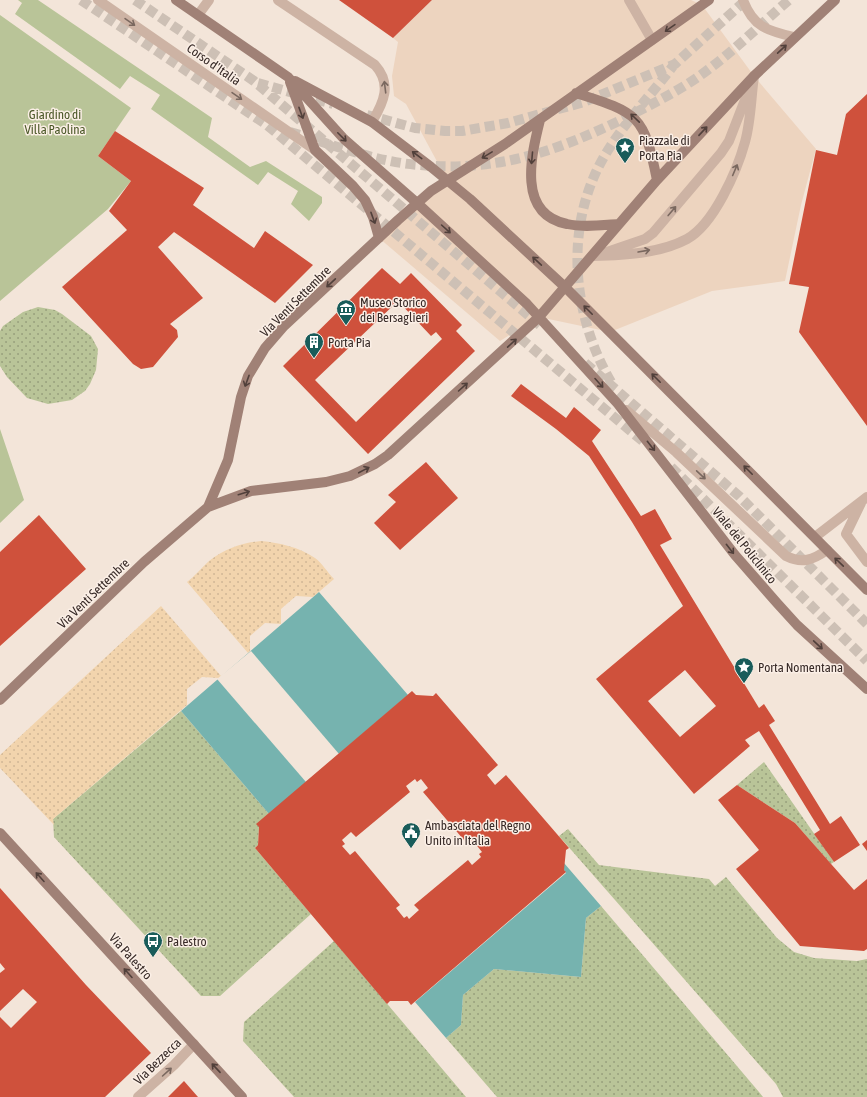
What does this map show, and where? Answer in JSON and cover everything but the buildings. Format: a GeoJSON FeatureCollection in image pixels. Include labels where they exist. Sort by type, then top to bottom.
{"type":"FeatureCollection","features":[{"type":"Feature","properties":{"kind":"street","name":"Corso d'Italia"},"geometry":{"type":"LineString","coordinates":[[98,0],[315,150],[362,196],[373,217],[379,238]]}},
{"type":"Feature","properties":{"kind":"street"},"geometry":{"type":"LineString","coordinates":[[176,0],[288,77],[372,122],[447,180],[566,288],[867,590]]}},
{"type":"Feature","properties":{"kind":"street"},"geometry":{"type":"LineString","coordinates":[[198,15],[210,0]]}},
{"type":"Feature","properties":{"kind":"street"},"geometry":{"type":"LineString","coordinates":[[278,0],[375,65],[381,71],[386,86],[386,95],[372,122]]}},
{"type":"Feature","properties":{"kind":"street"},"geometry":{"type":"LineString","coordinates":[[629,0],[652,40]]}},
{"type":"Feature","properties":{"kind":"street"},"geometry":{"type":"LineString","coordinates":[[743,0],[749,13],[764,29],[794,37]]}},
{"type":"Feature","properties":{"kind":"street"},"geometry":{"type":"LineString","coordinates":[[288,77],[344,139],[417,202],[539,317],[566,288],[657,180],[754,76],[835,0]]}},
{"type":"Feature","properties":{"kind":"street"},"geometry":{"type":"LineString","coordinates":[[379,238],[417,202],[447,180],[540,120],[576,93],[706,3]]}},
{"type":"Feature","properties":{"kind":"street"},"geometry":{"type":"LineString","coordinates":[[592,256],[628,254],[667,247],[688,238],[708,221],[735,172],[746,141],[754,76]]}},
{"type":"Feature","properties":{"kind":"street"},"geometry":{"type":"LineString","coordinates":[[592,256],[645,238],[659,227],[721,153],[729,141],[754,76]]}},
{"type":"Feature","properties":{"kind":"street","name":"Corso d'Italia"},"geometry":{"type":"LineString","coordinates":[[288,77],[315,150]]}},
{"type":"Feature","properties":{"kind":"street"},"geometry":{"type":"LineString","coordinates":[[576,93],[614,106],[635,118],[647,137],[657,180]]}},
{"type":"Feature","properties":{"kind":"street"},"geometry":{"type":"LineString","coordinates":[[540,120],[533,146],[531,175],[534,195],[541,210],[556,221],[575,226],[619,224]]}},
{"type":"Feature","properties":{"kind":"street","name":"Via Venti Settembre"},"geometry":{"type":"LineString","coordinates":[[208,507],[228,460],[241,397],[248,376],[256,360],[284,326],[379,238]]}},
{"type":"Feature","properties":{"kind":"street","name":"Via Venti Settembre"},"geometry":{"type":"LineString","coordinates":[[0,700],[144,562],[208,507],[252,491],[326,482],[358,473],[388,455],[539,317]]}},
{"type":"Feature","properties":{"kind":"street","name":"Viale del Policlinico"},"geometry":{"type":"LineString","coordinates":[[539,317],[618,404],[735,555],[776,603],[797,626],[867,689]]}},
{"type":"Feature","properties":{"kind":"street","name":"Viale del Policlinico"},"geometry":{"type":"LineString","coordinates":[[618,404],[676,452],[786,556],[802,562],[811,560],[827,550]]}},
{"type":"Feature","properties":{"kind":"street"},"geometry":{"type":"LineString","coordinates":[[815,537],[864,500]]}},
{"type":"Feature","properties":{"kind":"street"},"geometry":{"type":"LineString","coordinates":[[864,500],[846,534],[867,562]]}},
{"type":"Feature","properties":{"kind":"street","name":"Via Palestro"},"geometry":{"type":"LineString","coordinates":[[0,833],[242,1097]]}},
{"type":"Feature","properties":{"kind":"street","name":"Via Bezzecca"},"geometry":{"type":"LineString","coordinates":[[138,1097],[174,1065],[194,1044]]}},
{"type":"Feature","properties":{"kind":"green space"},"geometry":{"type":"Polygon","coordinates":[[[18,0],[38,0],[212,118],[208,137],[250,167],[266,161],[322,197],[322,203],[309,221],[291,204],[298,191],[268,172],[258,185],[151,109],[160,95],[130,76],[120,89],[15,14],[22,3],[18,0]]]}},
{"type":"Feature","properties":{"kind":"green space","name":"Giardino di Villa Paolina"},"geometry":{"type":"Polygon","coordinates":[[[0,15],[131,108],[98,156],[131,181],[108,209],[0,301],[0,15]]]}},
{"type":"Feature","properties":{"kind":"green space"},"geometry":{"type":"Polygon","coordinates":[[[38,307],[55,310],[62,314],[91,336],[98,349],[96,370],[90,384],[85,391],[72,400],[48,404],[27,398],[7,377],[0,366],[0,331],[3,326],[23,312],[38,307]]]}},
{"type":"Feature","properties":{"kind":"green space"},"geometry":{"type":"Polygon","coordinates":[[[0,429],[24,500],[0,523],[0,429]]]}},
{"type":"Feature","properties":{"kind":"green space"},"geometry":{"type":"Polygon","coordinates":[[[181,711],[269,814],[259,827],[258,845],[255,848],[311,914],[220,996],[201,996],[54,837],[53,819],[181,711]]]}},
{"type":"Feature","properties":{"kind":"green space"},"geometry":{"type":"Polygon","coordinates":[[[764,762],[834,862],[831,864],[795,823],[737,785],[764,762]]]}},
{"type":"Feature","properties":{"kind":"green space"},"geometry":{"type":"Polygon","coordinates":[[[568,829],[599,865],[709,879],[715,886],[726,877],[777,938],[794,952],[814,958],[857,961],[867,959],[867,1097],[783,1097],[776,1084],[559,836],[568,829]]]}},
{"type":"Feature","properties":{"kind":"green space"},"geometry":{"type":"Polygon","coordinates":[[[601,906],[763,1097],[497,1097],[446,1038],[461,1025],[463,995],[494,969],[581,977],[586,918],[601,906]]]}},
{"type":"Feature","properties":{"kind":"green space"},"geometry":{"type":"Polygon","coordinates":[[[334,941],[466,1097],[294,1097],[243,1041],[244,1022],[334,941]]]}},
{"type":"Feature","properties":{"kind":"sand"},"geometry":{"type":"Polygon","coordinates":[[[261,541],[289,546],[309,554],[320,563],[334,579],[313,597],[296,596],[281,609],[281,624],[265,623],[250,636],[250,651],[248,653],[187,582],[209,561],[221,553],[240,545],[261,541]]]}},
{"type":"Feature","properties":{"kind":"sand"},"geometry":{"type":"Polygon","coordinates":[[[161,606],[221,676],[219,678],[202,677],[187,689],[187,705],[53,819],[54,825],[0,768],[0,755],[161,606]]]}},
{"type":"Feature","properties":{"kind":"shaded area","name":"Piazzale di Porta Pia"},"geometry":{"type":"Polygon","coordinates":[[[432,0],[691,0],[702,5],[754,76],[816,149],[801,205],[785,281],[712,291],[610,332],[539,317],[500,341],[379,238],[447,180],[406,104],[394,96],[392,76],[398,42],[393,38],[432,0]]]}},
{"type":"Feature","properties":{"kind":"water"},"geometry":{"type":"Polygon","coordinates":[[[319,592],[408,695],[269,814],[181,711],[319,592]]]}},
{"type":"Feature","properties":{"kind":"water"},"geometry":{"type":"Polygon","coordinates":[[[564,863],[601,906],[586,918],[581,977],[494,969],[463,995],[461,1025],[446,1038],[415,1002],[566,873],[564,870],[564,863]]]}},
{"type":"Feature","properties":{"kind":"pier"},"geometry":{"type":"Polygon","coordinates":[[[251,651],[339,754],[306,782],[217,679],[251,651]]]}},
{"type":"Feature","properties":{"kind":"tunnel"},"geometry":{"type":"LineString","coordinates":[[81,0],[267,125],[645,443]]}},
{"type":"Feature","properties":{"kind":"tunnel"},"geometry":{"type":"LineString","coordinates":[[135,0],[254,81],[541,326]]}},
{"type":"Feature","properties":{"kind":"tunnel"},"geometry":{"type":"LineString","coordinates":[[367,115],[415,128],[462,131],[508,123],[584,102],[675,64],[746,0]]}},
{"type":"Feature","properties":{"kind":"tunnel"},"geometry":{"type":"LineString","coordinates":[[290,132],[354,152],[386,160],[419,165],[474,165],[525,157],[550,150],[599,130],[679,89],[719,61],[789,0]]}},
{"type":"Feature","properties":{"kind":"tunnel"},"geometry":{"type":"LineString","coordinates":[[611,382],[587,327],[581,298],[578,268],[578,239],[583,210],[592,182],[612,143],[673,66]]}},
{"type":"Feature","properties":{"kind":"tunnel"},"geometry":{"type":"LineString","coordinates":[[258,83],[333,104]]}},
{"type":"Feature","properties":{"kind":"tunnel"},"geometry":{"type":"LineString","coordinates":[[585,363],[739,496],[867,624]]}},
{"type":"Feature","properties":{"kind":"tunnel"},"geometry":{"type":"LineString","coordinates":[[671,467],[867,661]]}},
{"type":"Feature","properties":{"kind":"place","name":"Piazzale di Porta Pia"},"geometry":{"type":"Point","coordinates":[625,164]}},
{"type":"Feature","properties":{"kind":"place","name":"Museo Storico dei Bersaglieri"},"geometry":{"type":"Point","coordinates":[346,326]}},
{"type":"Feature","properties":{"kind":"place","name":"Porta Pia"},"geometry":{"type":"Point","coordinates":[314,359]}},
{"type":"Feature","properties":{"kind":"place","name":"Porta Nomentana"},"geometry":{"type":"Point","coordinates":[744,684]}},
{"type":"Feature","properties":{"kind":"place","name":"Ambasciata del Regno Unito in Italia"},"geometry":{"type":"Point","coordinates":[411,849]}},
{"type":"Feature","properties":{"kind":"place","name":"Palestro"},"geometry":{"type":"Point","coordinates":[153,958]}}]}
